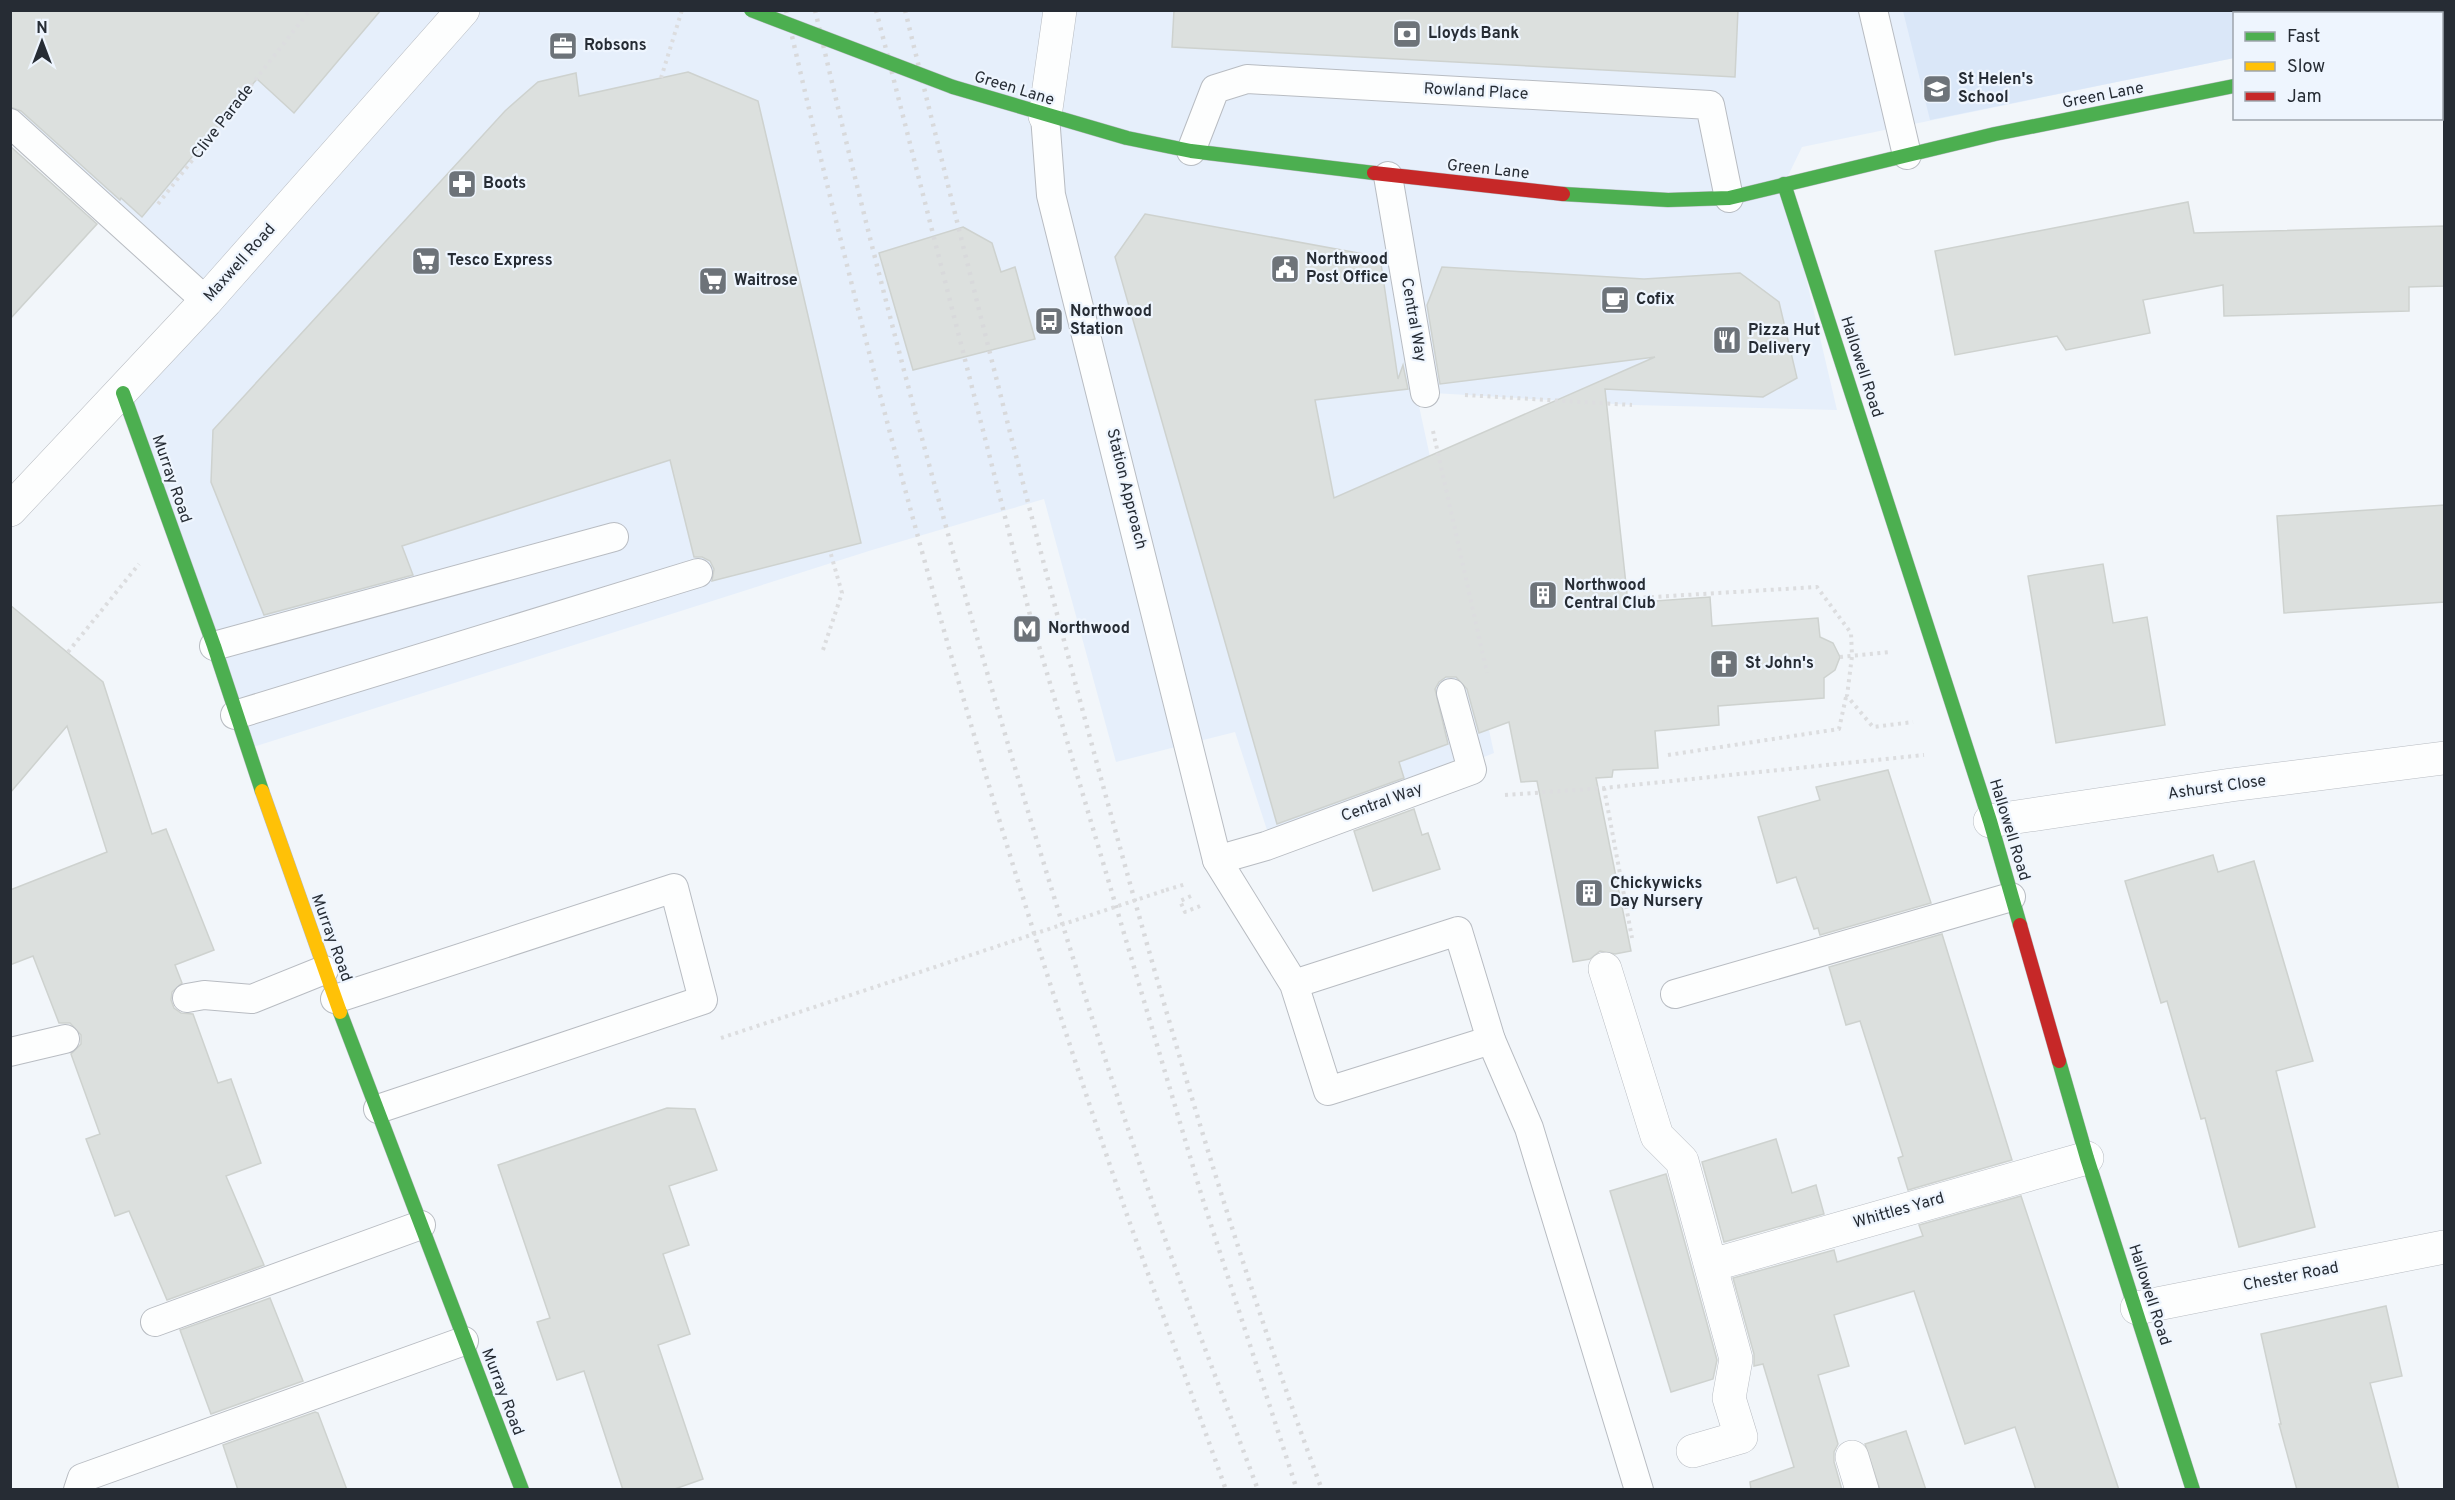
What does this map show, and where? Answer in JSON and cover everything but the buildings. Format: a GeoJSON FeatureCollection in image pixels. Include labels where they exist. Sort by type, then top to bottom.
{"type":"FeatureCollection","features":[{"type":"Feature","properties":{"kind":"street","name":"Maxwell Road"},"geometry":{"type":"LineString","coordinates":[[10,510],[123,393],[464,10]]}},
{"type":"Feature","properties":{"kind":"street","name":"Green Lane"},"geometry":{"type":"LineString","coordinates":[[751,10],[953,87],[1045,116],[1127,138],[1191,151],[1388,177],[1544,193],[1668,200],[1729,198],[1907,155],[2233,86]]}},
{"type":"Feature","properties":{"kind":"street"},"geometry":{"type":"LineString","coordinates":[[1045,116],[1060,10]]}},
{"type":"Feature","properties":{"kind":"street","name":"Hallowell Road"},"geometry":{"type":"LineString","coordinates":[[1784,184],[1990,821],[2087,1158],[2137,1308],[2193,1490]]}},
{"type":"Feature","properties":{"kind":"street","name":"Murray Road"},"geometry":{"type":"LineString","coordinates":[[123,393],[214,646],[235,715],[324,970],[522,1490]]}},
{"type":"Feature","properties":{"kind":"street","name":"Ashurst Close"},"geometry":{"type":"LineString","coordinates":[[1990,821],[2231,785],[2445,758]]}},
{"type":"Feature","properties":{"kind":"street"},"geometry":{"type":"LineString","coordinates":[[1605,969],[1657,1136],[1682,1161],[1736,1359],[1729,1398],[1741,1437],[1694,1451]]}},
{"type":"Feature","properties":{"kind":"street","name":"Whittles Yard"},"geometry":{"type":"LineString","coordinates":[[1712,1265],[2087,1158]]}},
{"type":"Feature","properties":{"kind":"street","name":"Chester Road"},"geometry":{"type":"LineString","coordinates":[[2137,1308],[2445,1248]]}},
{"type":"Feature","properties":{"kind":"street"},"geometry":{"type":"LineString","coordinates":[[1852,1457],[1862,1490]]}},
{"type":"Feature","properties":{"kind":"lane"},"geometry":{"type":"LineString","coordinates":[[1873,10],[1907,155]]}},
{"type":"Feature","properties":{"kind":"lane","name":"Rowland Place"},"geometry":{"type":"LineString","coordinates":[[1191,151],[1215,89],[1247,79],[1710,105],[1729,198]]}},
{"type":"Feature","properties":{"kind":"lane","name":"Station Approach"},"geometry":{"type":"LineString","coordinates":[[1045,116],[1051,195],[1217,860],[1294,984],[1328,1091],[1491,1040]]}},
{"type":"Feature","properties":{"kind":"lane"},"geometry":{"type":"LineString","coordinates":[[10,123],[135,233],[206,301]]}},
{"type":"Feature","properties":{"kind":"lane","name":"Central Way"},"geometry":{"type":"LineString","coordinates":[[1388,177],[1425,393]]}},
{"type":"Feature","properties":{"kind":"lane"},"geometry":{"type":"LineString","coordinates":[[214,646],[614,537]]}},
{"type":"Feature","properties":{"kind":"lane"},"geometry":{"type":"LineString","coordinates":[[235,715],[698,573]]}},
{"type":"Feature","properties":{"kind":"lane","name":"Central Way"},"geometry":{"type":"LineString","coordinates":[[1217,860],[1266,846],[1472,770],[1451,693]]}},
{"type":"Feature","properties":{"kind":"lane"},"geometry":{"type":"LineString","coordinates":[[335,999],[674,888],[703,1000],[378,1109]]}},
{"type":"Feature","properties":{"kind":"lane"},"geometry":{"type":"LineString","coordinates":[[1675,994],[2011,897]]}},
{"type":"Feature","properties":{"kind":"lane"},"geometry":{"type":"LineString","coordinates":[[1294,984],[1458,931],[1491,1040],[1529,1128],[1639,1490]]}},
{"type":"Feature","properties":{"kind":"lane"},"geometry":{"type":"LineString","coordinates":[[187,998],[204,995],[252,999],[324,970]]}},
{"type":"Feature","properties":{"kind":"lane"},"geometry":{"type":"LineString","coordinates":[[10,1052],[65,1039]]}},
{"type":"Feature","properties":{"kind":"lane"},"geometry":{"type":"LineString","coordinates":[[155,1322],[422,1225]]}},
{"type":"Feature","properties":{"kind":"lane"},"geometry":{"type":"LineString","coordinates":[[78,1490],[82,1478],[464,1341]]}},
{"type":"Feature","properties":{"kind":"path","name":"Clive Parade"},"geometry":{"type":"LineString","coordinates":[[135,233],[310,10]]}},
{"type":"Feature","properties":{"kind":"path"},"geometry":{"type":"LineString","coordinates":[[661,78],[682,10]]}},
{"type":"Feature","properties":{"kind":"path"},"geometry":{"type":"LineString","coordinates":[[1488,677],[1425,393],[1632,405]]}},
{"type":"Feature","properties":{"kind":"path"},"geometry":{"type":"LineString","coordinates":[[68,652],[170,527]]}},
{"type":"Feature","properties":{"kind":"path"},"geometry":{"type":"LineString","coordinates":[[823,650],[842,593],[831,551]]}},
{"type":"Feature","properties":{"kind":"path"},"geometry":{"type":"LineString","coordinates":[[1636,598],[1817,587],[1851,633],[1852,656],[1839,729],[1668,755]]}},
{"type":"Feature","properties":{"kind":"path"},"geometry":{"type":"LineString","coordinates":[[1840,657],[1932,647]]}},
{"type":"Feature","properties":{"kind":"path"},"geometry":{"type":"LineString","coordinates":[[1846,696],[1873,728],[1955,716]]}},
{"type":"Feature","properties":{"kind":"path"},"geometry":{"type":"LineString","coordinates":[[1498,798],[1509,794],[1604,788],[1966,751]]}},
{"type":"Feature","properties":{"kind":"path"},"geometry":{"type":"LineString","coordinates":[[1604,788],[1636,960],[1605,969]]}},
{"type":"Feature","properties":{"kind":"path"},"geometry":{"type":"LineString","coordinates":[[785,1017],[1166,890]]}},
{"type":"Feature","properties":{"kind":"shaded area"},"geometry":{"type":"Polygon","coordinates":[[[11,10],[2444,11],[2443,16],[2443,12],[2233,12],[2233,58],[1802,147],[1784,184],[1837,410],[1632,405],[1416,392],[1494,753],[1361,806],[1268,833],[1235,732],[1116,762],[1044,499],[872,550],[247,749],[123,393],[206,301],[11,123],[11,10]]]}},
{"type":"Feature","properties":{"kind":"shaded area","name":"St Helen's School"},"geometry":{"type":"Polygon","coordinates":[[[2385,10],[2386,12],[2233,12],[2233,58],[1930,120],[1903,11],[2385,10]]]}},
{"type":"Feature","properties":{"kind":"railway"},"geometry":{"type":"LineString","coordinates":[[786,10],[859,314],[983,766],[1076,1064],[1126,1212],[1226,1490]]}},
{"type":"Feature","properties":{"kind":"railway"},"geometry":{"type":"LineString","coordinates":[[815,10],[888,310],[928,459],[1056,904],[1151,1198],[1258,1490]]}},
{"type":"Feature","properties":{"kind":"railway"},"geometry":{"type":"LineString","coordinates":[[876,10],[1031,619],[1202,1197],[1297,1490]]}},
{"type":"Feature","properties":{"kind":"railway"},"geometry":{"type":"LineString","coordinates":[[905,10],[1076,686],[1152,960],[1204,1138],[1260,1315],[1322,1490]]}},
{"type":"Feature","properties":{"kind":"traffic: fast"},"geometry":{"type":"LineString","coordinates":[[751,10],[953,87]]}},
{"type":"Feature","properties":{"kind":"traffic: fast"},"geometry":{"type":"LineString","coordinates":[[1563,194],[1668,200],[1729,198],[1995,134],[2233,86]]}},
{"type":"Feature","properties":{"kind":"traffic: fast"},"geometry":{"type":"LineString","coordinates":[[953,87],[1127,138],[1191,151],[1374,173]]}},
{"type":"Feature","properties":{"kind":"traffic: fast"},"geometry":{"type":"LineString","coordinates":[[1784,184],[1990,821],[2020,925]]}},
{"type":"Feature","properties":{"kind":"traffic: fast"},"geometry":{"type":"LineString","coordinates":[[123,393],[214,646],[262,791]]}},
{"type":"Feature","properties":{"kind":"traffic: fast"},"geometry":{"type":"LineString","coordinates":[[340,1012],[522,1490]]}},
{"type":"Feature","properties":{"kind":"traffic: fast"},"geometry":{"type":"LineString","coordinates":[[2059,1061],[2087,1158],[2193,1490]]}},
{"type":"Feature","properties":{"kind":"traffic: slow"},"geometry":{"type":"LineString","coordinates":[[262,791],[340,1012]]}},
{"type":"Feature","properties":{"kind":"traffic: jam"},"geometry":{"type":"LineString","coordinates":[[1374,173],[1563,194]]}},
{"type":"Feature","properties":{"kind":"traffic: jam"},"geometry":{"type":"LineString","coordinates":[[2020,925],[2059,1061]]}},
{"type":"Feature","properties":{"kind":"place","name":"Lloyds Bank"},"geometry":{"type":"Point","coordinates":[1407,34]}},
{"type":"Feature","properties":{"kind":"place","name":"Robsons"},"geometry":{"type":"Point","coordinates":[563,46]}},
{"type":"Feature","properties":{"kind":"place","name":"St Helen's School"},"geometry":{"type":"Point","coordinates":[1937,89]}},
{"type":"Feature","properties":{"kind":"place","name":"Boots"},"geometry":{"type":"Point","coordinates":[462,184]}},
{"type":"Feature","properties":{"kind":"place","name":"Tesco Express"},"geometry":{"type":"Point","coordinates":[426,261]}},
{"type":"Feature","properties":{"kind":"place","name":"Northwood Post Office"},"geometry":{"type":"Point","coordinates":[1285,269]}},
{"type":"Feature","properties":{"kind":"place","name":"Waitrose"},"geometry":{"type":"Point","coordinates":[713,281]}},
{"type":"Feature","properties":{"kind":"place","name":"Cofix"},"geometry":{"type":"Point","coordinates":[1615,300]}},
{"type":"Feature","properties":{"kind":"place","name":"Northwood Station"},"geometry":{"type":"Point","coordinates":[1049,321]}},
{"type":"Feature","properties":{"kind":"place","name":"Pizza Hut Delivery"},"geometry":{"type":"Point","coordinates":[1727,340]}},
{"type":"Feature","properties":{"kind":"place","name":"Northwood Central Club"},"geometry":{"type":"Point","coordinates":[1543,595]}},
{"type":"Feature","properties":{"kind":"place","name":"Northwood"},"geometry":{"type":"Point","coordinates":[1027,629]}},
{"type":"Feature","properties":{"kind":"place","name":"St John's"},"geometry":{"type":"Point","coordinates":[1724,664]}},
{"type":"Feature","properties":{"kind":"place","name":"Chickywicks Day Nursery"},"geometry":{"type":"Point","coordinates":[1589,893]}}]}
